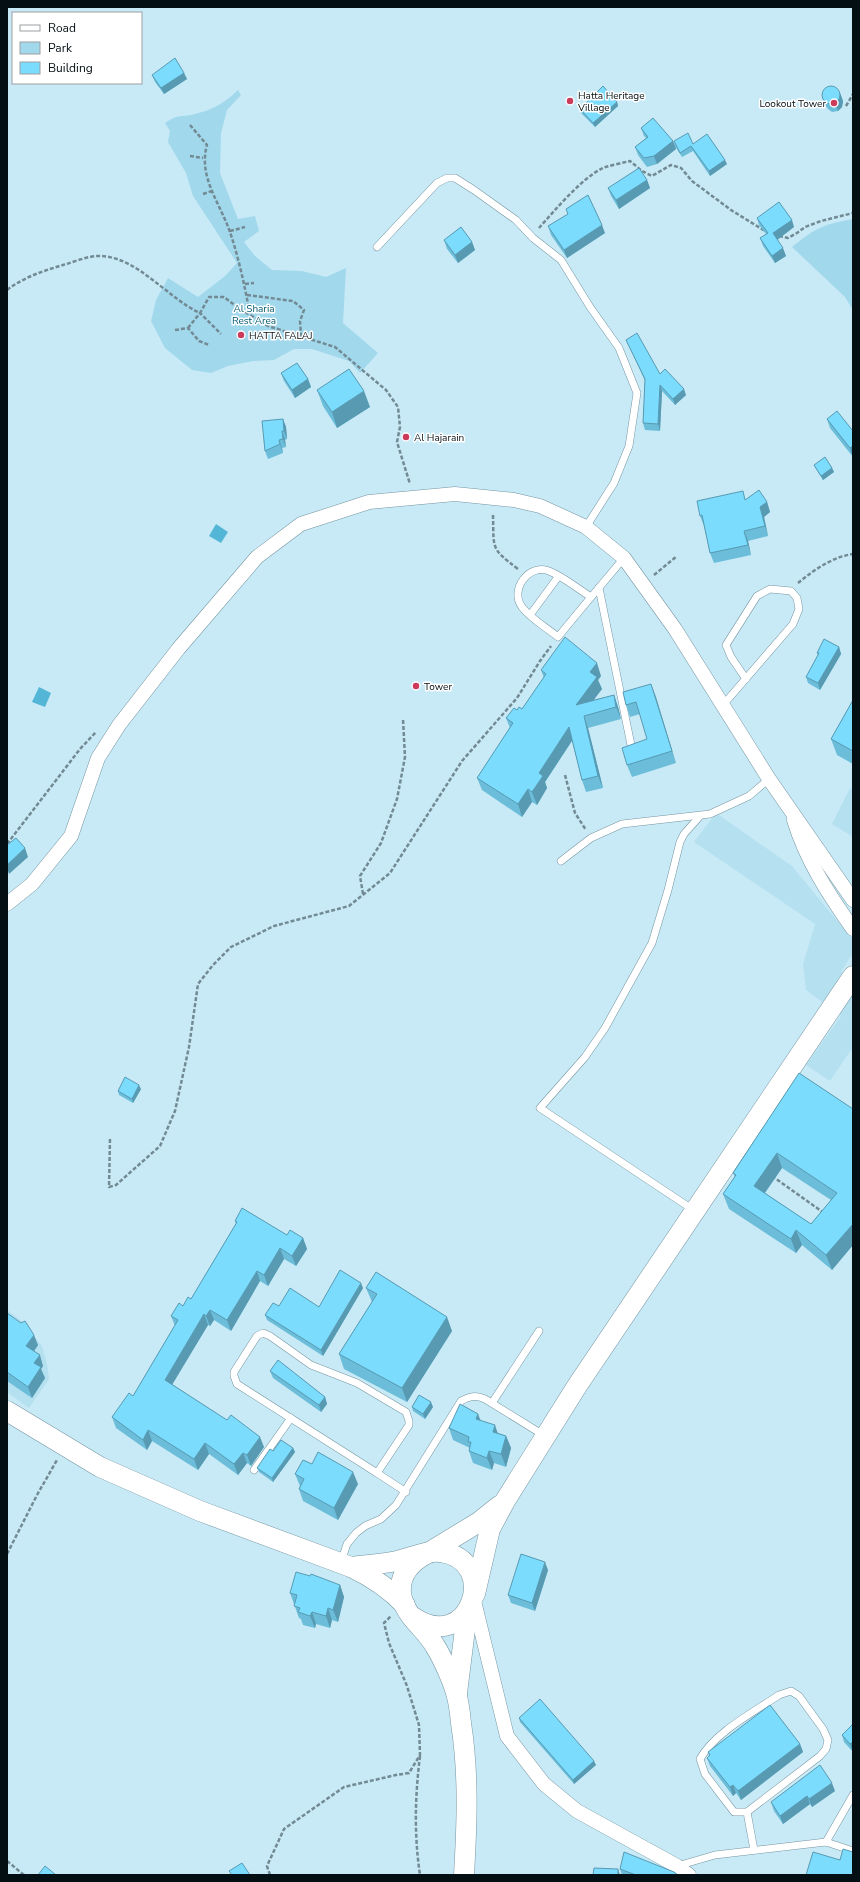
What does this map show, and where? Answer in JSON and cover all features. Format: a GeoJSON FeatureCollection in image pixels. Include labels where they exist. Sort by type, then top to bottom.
{"type":"FeatureCollection","features":[{"type":"Feature","properties":{"kind":"main road"},"geometry":{"type":"LineString","coordinates":[[464,1875],[467,1816],[466,1756],[457,1693],[465,1629],[490,1529],[505,1501],[545,1436],[853,976]]}},
{"type":"Feature","properties":{"kind":"main road"},"geometry":{"type":"LineString","coordinates":[[7,1411],[100,1467],[200,1511],[346,1565],[374,1578],[385,1586],[408,1611],[436,1646],[457,1693]]}},
{"type":"Feature","properties":{"kind":"main road"},"geometry":{"type":"LineString","coordinates":[[346,1565],[395,1561],[428,1553],[440,1551],[452,1554],[462,1561],[470,1570],[474,1582],[473,1600],[465,1615],[456,1622],[445,1626],[433,1626],[422,1623],[408,1611],[401,1593],[402,1580],[407,1568],[416,1559],[428,1553],[479,1522],[505,1501]]}},
{"type":"Feature","properties":{"kind":"street"},"geometry":{"type":"LineString","coordinates":[[7,904],[32,884],[71,836],[98,758],[119,725],[179,648],[257,557],[301,524],[370,502],[455,494],[514,500],[540,506],[586,527],[624,558],[675,629],[770,779],[810,836],[825,862],[853,900]]}},
{"type":"Feature","properties":{"kind":"street"},"geometry":{"type":"LineString","coordinates":[[792,812],[799,838],[809,858],[831,898],[853,929]]}},
{"type":"Feature","properties":{"kind":"street"},"geometry":{"type":"LineString","coordinates":[[473,1600],[507,1736],[544,1784],[577,1811],[677,1866],[689,1875]]}},
{"type":"Feature","properties":{"kind":"lane"},"geometry":{"type":"LineString","coordinates":[[377,247],[437,183],[447,178],[455,178],[516,220],[533,238],[561,260],[590,307],[619,348],[636,393],[629,446],[614,482],[586,527]]}},
{"type":"Feature","properties":{"kind":"lane"},"geometry":{"type":"LineString","coordinates":[[591,597],[548,571],[537,570],[527,575],[520,584],[518,596],[522,607],[558,636],[599,588],[624,558]]}},
{"type":"Feature","properties":{"kind":"lane"},"geometry":{"type":"LineString","coordinates":[[530,614],[558,577]]}},
{"type":"Feature","properties":{"kind":"lane"},"geometry":{"type":"LineString","coordinates":[[599,588],[631,745]]}},
{"type":"Feature","properties":{"kind":"lane"},"geometry":{"type":"LineString","coordinates":[[723,705],[746,679],[793,624],[799,609],[797,598],[792,591],[770,589],[757,596],[726,645],[731,657],[746,679]]}},
{"type":"Feature","properties":{"kind":"lane"},"geometry":{"type":"LineString","coordinates":[[561,862],[591,838],[622,824],[710,814],[749,796],[770,779]]}},
{"type":"Feature","properties":{"kind":"lane"},"geometry":{"type":"LineString","coordinates":[[695,1211],[540,1108],[585,1058],[605,1028],[650,947],[658,929],[680,842],[684,834],[700,816]]}},
{"type":"Feature","properties":{"kind":"lane"},"geometry":{"type":"LineString","coordinates":[[492,1402],[539,1331]]}},
{"type":"Feature","properties":{"kind":"lane"},"geometry":{"type":"LineString","coordinates":[[377,1473],[409,1426],[406,1412],[357,1383],[311,1365],[267,1334],[260,1334],[257,1336],[234,1372],[235,1380],[241,1386],[406,1492]]}},
{"type":"Feature","properties":{"kind":"lane"},"geometry":{"type":"LineString","coordinates":[[346,1565],[347,1544],[356,1532],[389,1513],[406,1492],[461,1401],[469,1397],[477,1396],[492,1402],[545,1436]]}},
{"type":"Feature","properties":{"kind":"lane"},"geometry":{"type":"LineString","coordinates":[[254,1470],[291,1418]]}},
{"type":"Feature","properties":{"kind":"lane"},"geometry":{"type":"LineString","coordinates":[[791,1691],[799,1696],[823,1729],[828,1740],[826,1749],[820,1756],[746,1812],[734,1812],[705,1774],[700,1759],[705,1750],[719,1737],[779,1695],[791,1691]]}},
{"type":"Feature","properties":{"kind":"lane"},"geometry":{"type":"LineString","coordinates":[[826,1842],[853,1795]]}},
{"type":"Feature","properties":{"kind":"lane"},"geometry":{"type":"LineString","coordinates":[[746,1812],[754,1850]]}},
{"type":"Feature","properties":{"kind":"lane"},"geometry":{"type":"LineString","coordinates":[[677,1866],[715,1855],[826,1842],[853,1851]]}},
{"type":"Feature","properties":{"kind":"path"},"geometry":{"type":"LineString","coordinates":[[846,106],[853,94]]}},
{"type":"Feature","properties":{"kind":"path"},"geometry":{"type":"LineString","coordinates":[[190,125],[206,145],[203,158],[212,192],[230,231],[245,284],[250,315]]}},
{"type":"Feature","properties":{"kind":"path"},"geometry":{"type":"LineString","coordinates":[[190,156],[203,158]]}},
{"type":"Feature","properties":{"kind":"path"},"geometry":{"type":"LineString","coordinates":[[533,238],[553,212],[590,176],[604,168],[630,161],[642,171],[652,176],[671,165],[682,168],[692,181],[731,210],[771,234]]}},
{"type":"Feature","properties":{"kind":"path"},"geometry":{"type":"LineString","coordinates":[[203,194],[212,192]]}},
{"type":"Feature","properties":{"kind":"path"},"geometry":{"type":"LineString","coordinates":[[777,236],[788,238],[810,225],[853,213]]}},
{"type":"Feature","properties":{"kind":"path"},"geometry":{"type":"LineString","coordinates":[[230,231],[244,227]]}},
{"type":"Feature","properties":{"kind":"path"},"geometry":{"type":"LineString","coordinates":[[7,290],[21,280],[39,273],[99,256],[116,260],[139,271],[188,308],[200,313],[221,334]]}},
{"type":"Feature","properties":{"kind":"path"},"geometry":{"type":"LineString","coordinates":[[245,284],[254,283]]}},
{"type":"Feature","properties":{"kind":"path"},"geometry":{"type":"LineString","coordinates":[[247,295],[293,301],[304,310],[300,321],[300,335]]}},
{"type":"Feature","properties":{"kind":"path"},"geometry":{"type":"LineString","coordinates":[[175,330],[188,328],[200,313],[209,297],[224,297],[268,326],[335,347],[362,368],[386,390],[398,407],[400,426],[397,442],[414,498]]}},
{"type":"Feature","properties":{"kind":"path"},"geometry":{"type":"LineString","coordinates":[[188,328],[199,341],[209,345]]}},
{"type":"Feature","properties":{"kind":"path"},"geometry":{"type":"LineString","coordinates":[[494,515],[494,542],[496,550],[501,556],[527,575]]}},
{"type":"Feature","properties":{"kind":"path"},"geometry":{"type":"LineString","coordinates":[[792,591],[799,582],[819,567],[843,555],[853,554]]}},
{"type":"Feature","properties":{"kind":"path"},"geometry":{"type":"LineString","coordinates":[[644,584],[676,556]]}},
{"type":"Feature","properties":{"kind":"path"},"geometry":{"type":"LineString","coordinates":[[110,1139],[109,1187],[116,1185],[160,1146],[175,1111],[189,1047],[198,984],[212,965],[232,947],[274,926],[349,906],[390,873],[462,760],[517,698],[540,661],[558,636]]}},
{"type":"Feature","properties":{"kind":"path"},"geometry":{"type":"LineString","coordinates":[[363,894],[360,876],[381,843],[397,799],[405,757],[403,720]]}},
{"type":"Feature","properties":{"kind":"path"},"geometry":{"type":"LineString","coordinates":[[7,844],[80,749],[98,729]]}},
{"type":"Feature","properties":{"kind":"path"},"geometry":{"type":"LineString","coordinates":[[565,775],[575,814],[591,838]]}},
{"type":"Feature","properties":{"kind":"path"},"geometry":{"type":"LineString","coordinates":[[767,1172],[824,1213],[820,1218]]}},
{"type":"Feature","properties":{"kind":"path"},"geometry":{"type":"LineString","coordinates":[[7,1554],[37,1495],[66,1446]]}},
{"type":"Feature","properties":{"kind":"path"},"geometry":{"type":"LineString","coordinates":[[408,1611],[384,1623],[389,1643],[407,1686],[419,1725],[420,1755],[415,1796],[416,1852],[420,1875]]}},
{"type":"Feature","properties":{"kind":"path"},"geometry":{"type":"LineString","coordinates":[[270,1875],[267,1866],[284,1829],[344,1787],[409,1773],[420,1755]]}},
{"type":"Feature","properties":{"kind":"path"},"geometry":{"type":"LineString","coordinates":[[7,1861],[24,1875]]}},
{"type":"Feature","properties":{"kind":"shaded area"},"geometry":{"type":"Polygon","coordinates":[[[216,524],[228,532],[221,543],[209,536],[216,524]]]}},
{"type":"Feature","properties":{"kind":"shaded area"},"geometry":{"type":"Polygon","coordinates":[[[39,687],[51,693],[45,707],[32,702],[39,687]]]}},
{"type":"Feature","properties":{"kind":"shaded area"},"geometry":{"type":"Polygon","coordinates":[[[850,788],[853,790],[853,837],[832,824],[850,788]]]}},
{"type":"Feature","properties":{"kind":"shaded area"},"geometry":{"type":"Polygon","coordinates":[[[716,813],[792,866],[853,940],[853,953],[841,972],[853,980],[853,1047],[830,1081],[806,1065],[841,1016],[806,990],[803,964],[815,924],[694,842],[716,813]]]}},
{"type":"Feature","properties":{"kind":"shaded area"},"geometry":{"type":"Polygon","coordinates":[[[7,1310],[22,1321],[42,1346],[47,1364],[49,1379],[29,1408],[7,1392],[7,1310]]]}},
{"type":"Feature","properties":{"kind":"green space","name":"Al Sharia Rest Area"},"geometry":{"type":"Polygon","coordinates":[[[238,90],[241,95],[227,110],[221,133],[220,173],[238,219],[255,216],[259,231],[244,242],[255,256],[272,270],[302,271],[326,277],[346,268],[343,323],[378,353],[360,373],[349,361],[312,349],[294,349],[274,360],[253,361],[228,366],[211,373],[192,370],[165,348],[151,321],[156,300],[168,278],[198,297],[225,276],[237,263],[193,196],[186,173],[168,142],[170,131],[165,123],[177,117],[195,114],[213,108],[228,99],[238,90]]]}},
{"type":"Feature","properties":{"kind":"green space"},"geometry":{"type":"Polygon","coordinates":[[[853,219],[853,310],[845,297],[792,247],[820,228],[853,219]]]}},
{"type":"Feature","properties":{"kind":"building"},"geometry":{"type":"Polygon","coordinates":[[[175,58],[184,73],[161,88],[152,75],[175,58]]]}},
{"type":"Feature","properties":{"kind":"building"},"geometry":{"type":"Polygon","coordinates":[[[603,86],[617,102],[593,123],[580,109],[603,86]]]}},
{"type":"Feature","properties":{"kind":"building"},"geometry":{"type":"Polygon","coordinates":[[[831,86],[837,89],[840,95],[837,101],[831,104],[825,101],[822,95],[825,89],[831,86]]]}},
{"type":"Feature","properties":{"kind":"building"},"geometry":{"type":"Polygon","coordinates":[[[653,118],[673,141],[654,156],[644,158],[635,147],[648,137],[641,128],[653,118]]]}},
{"type":"Feature","properties":{"kind":"building"},"geometry":{"type":"Polygon","coordinates":[[[688,133],[693,144],[707,134],[725,160],[709,171],[691,146],[680,153],[674,141],[688,133]]]}},
{"type":"Feature","properties":{"kind":"building"},"geometry":{"type":"Polygon","coordinates":[[[639,168],[647,180],[616,200],[608,188],[639,168]]]}},
{"type":"Feature","properties":{"kind":"building"},"geometry":{"type":"Polygon","coordinates":[[[588,195],[602,225],[564,250],[548,226],[568,214],[566,209],[588,195]]]}},
{"type":"Feature","properties":{"kind":"building"},"geometry":{"type":"Polygon","coordinates":[[[779,202],[792,220],[773,233],[783,248],[772,256],[760,238],[768,233],[757,218],[779,202]]]}},
{"type":"Feature","properties":{"kind":"building"},"geometry":{"type":"Polygon","coordinates":[[[461,227],[472,242],[455,255],[444,240],[461,227]]]}},
{"type":"Feature","properties":{"kind":"building"},"geometry":{"type":"Polygon","coordinates":[[[637,333],[660,374],[665,369],[684,389],[673,399],[660,385],[658,424],[643,423],[645,379],[626,340],[637,333]]]}},
{"type":"Feature","properties":{"kind":"building"},"geometry":{"type":"Polygon","coordinates":[[[297,363],[308,379],[292,390],[281,373],[297,363]]]}},
{"type":"Feature","properties":{"kind":"building"},"geometry":{"type":"Polygon","coordinates":[[[349,369],[364,391],[332,412],[317,390],[349,369]]]}},
{"type":"Feature","properties":{"kind":"building"},"geometry":{"type":"Polygon","coordinates":[[[837,411],[853,431],[853,446],[850,448],[827,419],[837,411]]]}},
{"type":"Feature","properties":{"kind":"building"},"geometry":{"type":"Polygon","coordinates":[[[283,419],[283,439],[279,440],[280,444],[265,451],[262,421],[283,419]]]}},
{"type":"Feature","properties":{"kind":"building"},"geometry":{"type":"Polygon","coordinates":[[[825,457],[832,468],[821,476],[814,465],[825,457]]]}},
{"type":"Feature","properties":{"kind":"building"},"geometry":{"type":"Polygon","coordinates":[[[759,490],[767,502],[760,507],[765,526],[744,531],[748,545],[710,553],[702,515],[700,516],[697,501],[743,491],[745,500],[759,490]]]}},
{"type":"Feature","properties":{"kind":"building"},"geometry":{"type":"Polygon","coordinates":[[[565,637],[597,663],[590,672],[597,677],[576,705],[614,695],[616,707],[584,716],[598,776],[582,780],[569,727],[539,773],[543,776],[532,792],[528,789],[518,804],[477,778],[513,723],[506,718],[514,708],[517,710],[519,707],[522,709],[546,674],[541,670],[565,637]]]}},
{"type":"Feature","properties":{"kind":"building"},"geometry":{"type":"Polygon","coordinates":[[[824,639],[839,647],[818,683],[806,677],[819,653],[817,653],[824,639]]]}},
{"type":"Feature","properties":{"kind":"building"},"geometry":{"type":"Polygon","coordinates":[[[651,684],[672,751],[627,765],[622,748],[647,739],[636,702],[626,705],[623,692],[651,684]]]}},
{"type":"Feature","properties":{"kind":"building"},"geometry":{"type":"Polygon","coordinates":[[[853,700],[853,751],[831,739],[853,700]]]}},
{"type":"Feature","properties":{"kind":"building"},"geometry":{"type":"Polygon","coordinates":[[[16,838],[25,848],[7,865],[7,845],[16,838]]]}},
{"type":"Feature","properties":{"kind":"building"},"geometry":{"type":"Polygon","coordinates":[[[799,1073],[853,1109],[853,1224],[826,1255],[796,1230],[791,1239],[723,1194],[736,1175],[733,1173],[799,1073]],[[777,1153],[754,1186],[811,1224],[837,1193],[777,1153]]]}},
{"type":"Feature","properties":{"kind":"building"},"geometry":{"type":"Polygon","coordinates":[[[125,1077],[139,1085],[132,1099],[118,1091],[125,1077]]]}},
{"type":"Feature","properties":{"kind":"building"},"geometry":{"type":"Polygon","coordinates":[[[242,1208],[287,1235],[290,1230],[303,1238],[292,1256],[280,1248],[264,1275],[257,1271],[227,1320],[210,1310],[206,1316],[204,1314],[165,1380],[227,1420],[231,1415],[260,1437],[247,1455],[243,1453],[234,1464],[205,1443],[194,1459],[148,1430],[143,1440],[112,1417],[129,1393],[133,1396],[178,1320],[171,1316],[179,1303],[183,1306],[188,1297],[191,1299],[237,1222],[235,1221],[242,1208]]]}},
{"type":"Feature","properties":{"kind":"building"},"geometry":{"type":"Polygon","coordinates":[[[340,1270],[361,1283],[321,1350],[265,1315],[273,1303],[279,1306],[290,1288],[319,1307],[340,1270]]]}},
{"type":"Feature","properties":{"kind":"building"},"geometry":{"type":"Polygon","coordinates":[[[376,1272],[447,1317],[402,1388],[339,1354],[377,1294],[366,1288],[376,1272]]]}},
{"type":"Feature","properties":{"kind":"building"},"geometry":{"type":"Polygon","coordinates":[[[7,1313],[21,1323],[25,1321],[34,1335],[26,1346],[40,1355],[34,1363],[41,1367],[28,1387],[7,1372],[7,1313]]]}},
{"type":"Feature","properties":{"kind":"building"},"geometry":{"type":"Polygon","coordinates":[[[278,1360],[325,1397],[319,1405],[270,1371],[278,1360]]]}},
{"type":"Feature","properties":{"kind":"building"},"geometry":{"type":"Polygon","coordinates":[[[419,1395],[431,1402],[423,1414],[412,1407],[419,1395]]]}},
{"type":"Feature","properties":{"kind":"building"},"geometry":{"type":"Polygon","coordinates":[[[460,1404],[478,1414],[476,1419],[495,1425],[493,1432],[506,1436],[501,1454],[489,1451],[487,1458],[469,1451],[471,1442],[468,1442],[469,1437],[449,1428],[460,1404]]]}},
{"type":"Feature","properties":{"kind":"building"},"geometry":{"type":"Polygon","coordinates":[[[281,1440],[293,1448],[272,1478],[257,1468],[270,1449],[273,1451],[281,1440]]]}},
{"type":"Feature","properties":{"kind":"building"},"geometry":{"type":"Polygon","coordinates":[[[318,1452],[353,1472],[334,1508],[299,1489],[304,1479],[295,1474],[303,1460],[312,1464],[318,1452]]]}},
{"type":"Feature","properties":{"kind":"building"},"geometry":{"type":"Polygon","coordinates":[[[521,1554],[545,1562],[532,1603],[508,1595],[521,1554]]]}},
{"type":"Feature","properties":{"kind":"building"},"geometry":{"type":"Polygon","coordinates":[[[296,1572],[310,1576],[311,1574],[340,1585],[333,1610],[328,1608],[326,1616],[312,1612],[310,1616],[298,1612],[300,1608],[294,1606],[297,1595],[290,1593],[296,1572]]]}},
{"type":"Feature","properties":{"kind":"building"},"geometry":{"type":"Polygon","coordinates":[[[540,1699],[594,1761],[573,1780],[519,1718],[540,1699]]]}},
{"type":"Feature","properties":{"kind":"building"},"geometry":{"type":"Polygon","coordinates":[[[770,1705],[800,1744],[738,1791],[733,1785],[730,1787],[707,1758],[710,1755],[708,1752],[770,1705]]]}},
{"type":"Feature","properties":{"kind":"building"},"geometry":{"type":"Polygon","coordinates":[[[853,1723],[853,1742],[850,1744],[842,1735],[853,1723]]]}},
{"type":"Feature","properties":{"kind":"building"},"geometry":{"type":"Polygon","coordinates":[[[820,1765],[832,1783],[809,1799],[807,1796],[780,1816],[771,1802],[820,1765]]]}},
{"type":"Feature","properties":{"kind":"building"},"geometry":{"type":"Polygon","coordinates":[[[843,1849],[853,1852],[853,1875],[806,1875],[813,1852],[840,1860],[843,1849]]]}},
{"type":"Feature","properties":{"kind":"building"},"geometry":{"type":"Polygon","coordinates":[[[624,1852],[678,1875],[636,1875],[620,1869],[624,1852]]]}},
{"type":"Feature","properties":{"kind":"building"},"geometry":{"type":"Polygon","coordinates":[[[242,1863],[250,1875],[232,1875],[229,1871],[242,1863]]]}},
{"type":"Feature","properties":{"kind":"building"},"geometry":{"type":"Polygon","coordinates":[[[45,1866],[56,1875],[38,1875],[45,1866]]]}},
{"type":"Feature","properties":{"kind":"building"},"geometry":{"type":"Polygon","coordinates":[[[594,1868],[618,1869],[618,1875],[593,1875],[594,1868]]]}},
{"type":"Feature","properties":{"kind":"place","name":"Hatta Heritage Village"},"geometry":{"type":"Point","coordinates":[570,101]}},
{"type":"Feature","properties":{"kind":"place","name":"Lookout Tower"},"geometry":{"type":"Point","coordinates":[834,103]}},
{"type":"Feature","properties":{"kind":"place","name":"HATTA FALAJ"},"geometry":{"type":"Point","coordinates":[241,335]}},
{"type":"Feature","properties":{"kind":"place","name":"Al Hajarain"},"geometry":{"type":"Point","coordinates":[406,437]}},
{"type":"Feature","properties":{"kind":"place","name":"Tower"},"geometry":{"type":"Point","coordinates":[416,686]}}]}
